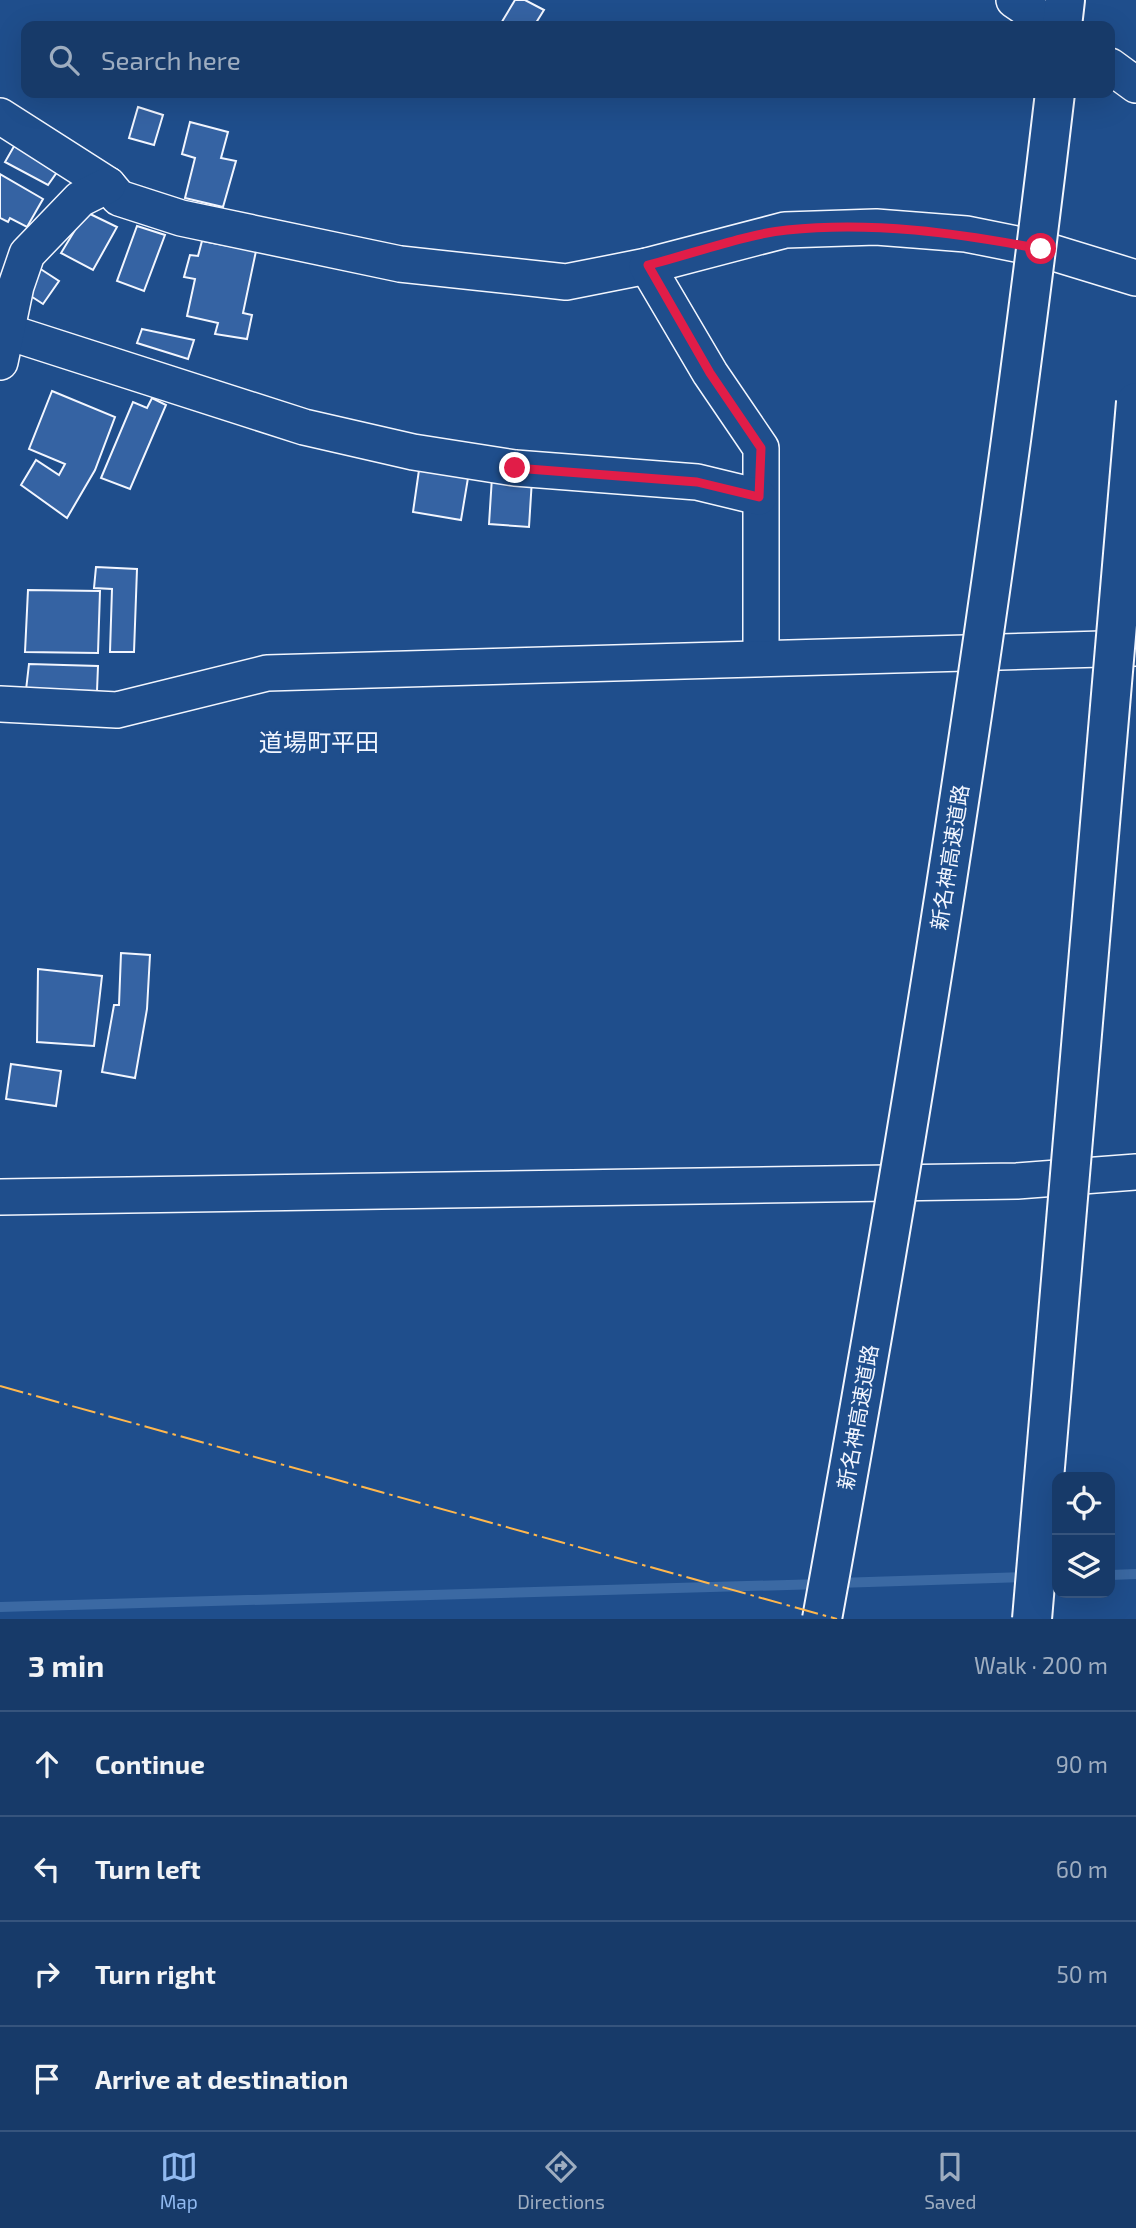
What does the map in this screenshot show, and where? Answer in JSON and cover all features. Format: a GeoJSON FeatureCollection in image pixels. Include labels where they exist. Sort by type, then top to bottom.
{"type":"FeatureCollection","features":[{"type":"Feature","properties":{"kind":"highway"},"geometry":{"type":"LineString","coordinates":[[1063,21],[1065,0]]}},
{"type":"Feature","properties":{"kind":"highway","name":"新名神高速道路"},"geometry":{"type":"LineString","coordinates":[[821,1619],[852,1450],[956,812],[1023,356],[1054,98]]}},
{"type":"Feature","properties":{"kind":"highway"},"geometry":{"type":"LineString","coordinates":[[1032,1619],[1136,402]]}},
{"type":"Feature","properties":{"kind":"street"},"geometry":{"type":"LineString","coordinates":[[1014,0],[1045,21]]}},
{"type":"Feature","properties":{"kind":"street"},"geometry":{"type":"LineString","coordinates":[[1115,70],[1136,85]]}},
{"type":"Feature","properties":{"kind":"street"},"geometry":{"type":"LineString","coordinates":[[0,116],[108,185],[119,198],[181,218],[400,264],[566,282],[648,265],[785,230],[876,227],[966,234],[1041,249],[1136,278]]}},
{"type":"Feature","properties":{"kind":"street"},"geometry":{"type":"LineString","coordinates":[[108,185],[80,199],[27,254],[16,286],[4,347],[400,449],[515,468],[697,482],[759,497]]}},
{"type":"Feature","properties":{"kind":"street"},"geometry":{"type":"LineString","coordinates":[[648,265],[710,373],[761,448],[761,657]]}},
{"type":"Feature","properties":{"kind":"street"},"geometry":{"type":"LineString","coordinates":[[0,704],[117,710],[267,673],[1136,648]]}},
{"type":"Feature","properties":{"kind":"street"},"geometry":{"type":"LineString","coordinates":[[0,1197],[1017,1181],[1136,1172]]}},
{"type":"Feature","properties":{"kind":"building"},"geometry":{"type":"Polygon","coordinates":[[[515,0],[525,0],[544,10],[537,21],[502,21],[515,0]]]}},
{"type":"Feature","properties":{"kind":"building"},"geometry":{"type":"Polygon","coordinates":[[[138,107],[163,115],[154,145],[129,138],[138,107]]]}},
{"type":"Feature","properties":{"kind":"building"},"geometry":{"type":"Polygon","coordinates":[[[190,122],[228,132],[221,158],[236,161],[223,207],[185,198],[195,158],[182,154],[190,122]]]}},
{"type":"Feature","properties":{"kind":"building"},"geometry":{"type":"Polygon","coordinates":[[[17,141],[62,165],[48,185],[5,162],[17,141]]]}},
{"type":"Feature","properties":{"kind":"building"},"geometry":{"type":"Polygon","coordinates":[[[0,174],[43,199],[27,227],[10,218],[8,222],[0,218],[0,174]]]}},
{"type":"Feature","properties":{"kind":"building"},"geometry":{"type":"Polygon","coordinates":[[[86,212],[117,227],[93,270],[61,253],[86,212]]]}},
{"type":"Feature","properties":{"kind":"building"},"geometry":{"type":"Polygon","coordinates":[[[137,226],[165,235],[144,291],[117,281],[137,226]]]}},
{"type":"Feature","properties":{"kind":"building"},"geometry":{"type":"Polygon","coordinates":[[[202,241],[256,251],[243,313],[252,315],[247,339],[215,334],[218,323],[187,316],[195,279],[184,277],[190,255],[198,256],[202,241]]]}},
{"type":"Feature","properties":{"kind":"building"},"geometry":{"type":"Polygon","coordinates":[[[39,268],[59,281],[43,304],[23,291],[39,268]]]}},
{"type":"Feature","properties":{"kind":"building"},"geometry":{"type":"Polygon","coordinates":[[[142,329],[194,340],[188,359],[137,343],[142,329]]]}},
{"type":"Feature","properties":{"kind":"building"},"geometry":{"type":"Polygon","coordinates":[[[52,391],[115,417],[95,470],[67,518],[21,485],[36,460],[59,475],[65,464],[29,449],[52,391]]]}},
{"type":"Feature","properties":{"kind":"building"},"geometry":{"type":"Polygon","coordinates":[[[152,398],[166,405],[130,489],[101,478],[133,402],[147,408],[152,398]]]}},
{"type":"Feature","properties":{"kind":"building"},"geometry":{"type":"Polygon","coordinates":[[[420,463],[469,472],[461,520],[413,512],[420,463]]]}},
{"type":"Feature","properties":{"kind":"building"},"geometry":{"type":"Polygon","coordinates":[[[492,477],[532,479],[529,527],[489,524],[492,477]]]}},
{"type":"Feature","properties":{"kind":"building"},"geometry":{"type":"Polygon","coordinates":[[[96,567],[137,569],[134,652],[110,652],[112,589],[94,588],[96,567]]]}},
{"type":"Feature","properties":{"kind":"building"},"geometry":{"type":"Polygon","coordinates":[[[28,590],[100,591],[98,653],[25,652],[28,590]]]}},
{"type":"Feature","properties":{"kind":"building"},"geometry":{"type":"Polygon","coordinates":[[[29,664],[98,666],[97,691],[26,690],[29,664]]]}},
{"type":"Feature","properties":{"kind":"building"},"geometry":{"type":"Polygon","coordinates":[[[121,953],[150,955],[147,1009],[135,1078],[102,1072],[114,1005],[119,1005],[121,953]]]}},
{"type":"Feature","properties":{"kind":"building"},"geometry":{"type":"Polygon","coordinates":[[[38,969],[102,976],[94,1046],[37,1042],[38,969]]]}},
{"type":"Feature","properties":{"kind":"building"},"geometry":{"type":"Polygon","coordinates":[[[11,1064],[61,1071],[56,1106],[6,1099],[11,1064]]]}},
{"type":"Feature","properties":{"kind":"waterway"},"geometry":{"type":"LineString","coordinates":[[1115,1575],[1136,1574]]}},
{"type":"Feature","properties":{"kind":"waterway"},"geometry":{"type":"LineString","coordinates":[[837,1583],[1028,1577]]}},
{"type":"Feature","properties":{"kind":"waterway"},"geometry":{"type":"LineString","coordinates":[[0,1607],[822,1584]]}},
{"type":"Feature","properties":{"kind":"power"},"geometry":{"type":"LineString","coordinates":[[0,1386],[837,1619]]}},
{"type":"Feature","properties":{"kind":"district","name":"道場町平田"},"geometry":{"type":"Point","coordinates":[319,741]}},
{"type":"Feature","properties":{"kind":"route"},"geometry":{"type":"LineString","coordinates":[[515,468],[697,482],[759,497],[761,448],[710,373],[648,265],[785,230],[876,227],[966,234],[1041,249]]}}]}
